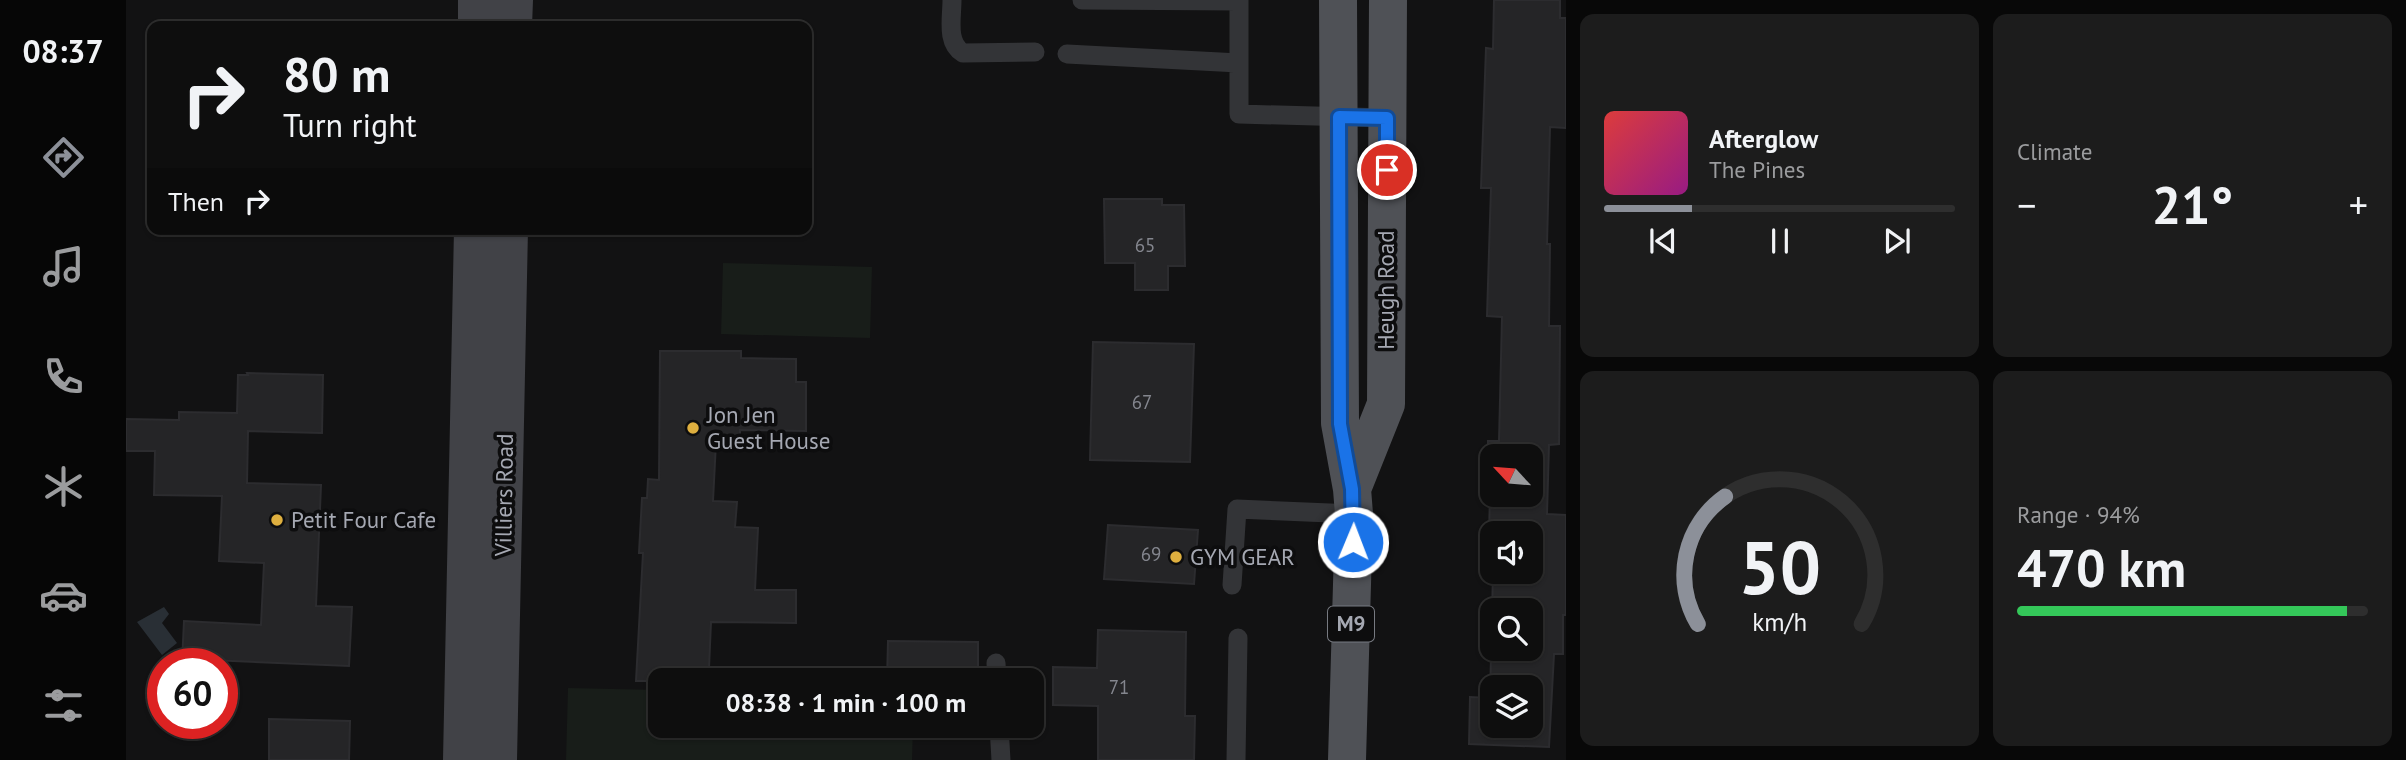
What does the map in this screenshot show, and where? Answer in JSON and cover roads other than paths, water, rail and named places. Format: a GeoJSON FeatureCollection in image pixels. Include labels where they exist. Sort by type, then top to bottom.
{"type":"FeatureCollection","features":[{"type":"Feature","properties":{"kind":"main road","name":"Heugh Road"},"geometry":{"type":"LineString","coordinates":[[1338,0],[1340,424],[1353,501],[1347,760]]}},
{"type":"Feature","properties":{"kind":"main road","name":"Heugh Road"},"geometry":{"type":"LineString","coordinates":[[1353,501],[1386,404],[1388,0]]}},
{"type":"Feature","properties":{"kind":"street"},"geometry":{"type":"LineString","coordinates":[[477,0],[477,21]]}},
{"type":"Feature","properties":{"kind":"street"},"geometry":{"type":"LineString","coordinates":[[513,21],[514,0]]}},
{"type":"Feature","properties":{"kind":"street","name":"Villiers Road"},"geometry":{"type":"LineString","coordinates":[[473,235],[483,639],[498,760]]}},
{"type":"Feature","properties":{"kind":"street","name":"Villiers Road"},"geometry":{"type":"LineString","coordinates":[[463,760],[483,639],[509,235]]}},
{"type":"Feature","properties":{"kind":"lane"},"geometry":{"type":"LineString","coordinates":[[953,0],[952,42],[956,48],[964,52],[1035,52]]}},
{"type":"Feature","properties":{"kind":"lane"},"geometry":{"type":"LineString","coordinates":[[1082,0],[1239,0],[1239,114],[1387,118]]}},
{"type":"Feature","properties":{"kind":"lane"},"geometry":{"type":"LineString","coordinates":[[1067,54],[1239,63]]}},
{"type":"Feature","properties":{"kind":"lane"},"geometry":{"type":"LineString","coordinates":[[1232,585],[1237,509],[1353,501]]}},
{"type":"Feature","properties":{"kind":"lane"},"geometry":{"type":"LineString","coordinates":[[1236,760],[1238,638]]}},
{"type":"Feature","properties":{"kind":"lane"},"geometry":{"type":"LineString","coordinates":[[999,738],[1000,760]]}},
{"type":"Feature","properties":{"kind":"place","name":"Jon Jen Guest House"},"geometry":{"type":"Point","coordinates":[693,428]}},
{"type":"Feature","properties":{"kind":"place","name":"Petit Four Cafe"},"geometry":{"type":"Point","coordinates":[277,520]}},
{"type":"Feature","properties":{"kind":"place","name":"GYM GEAR"},"geometry":{"type":"Point","coordinates":[1176,557]}}]}
